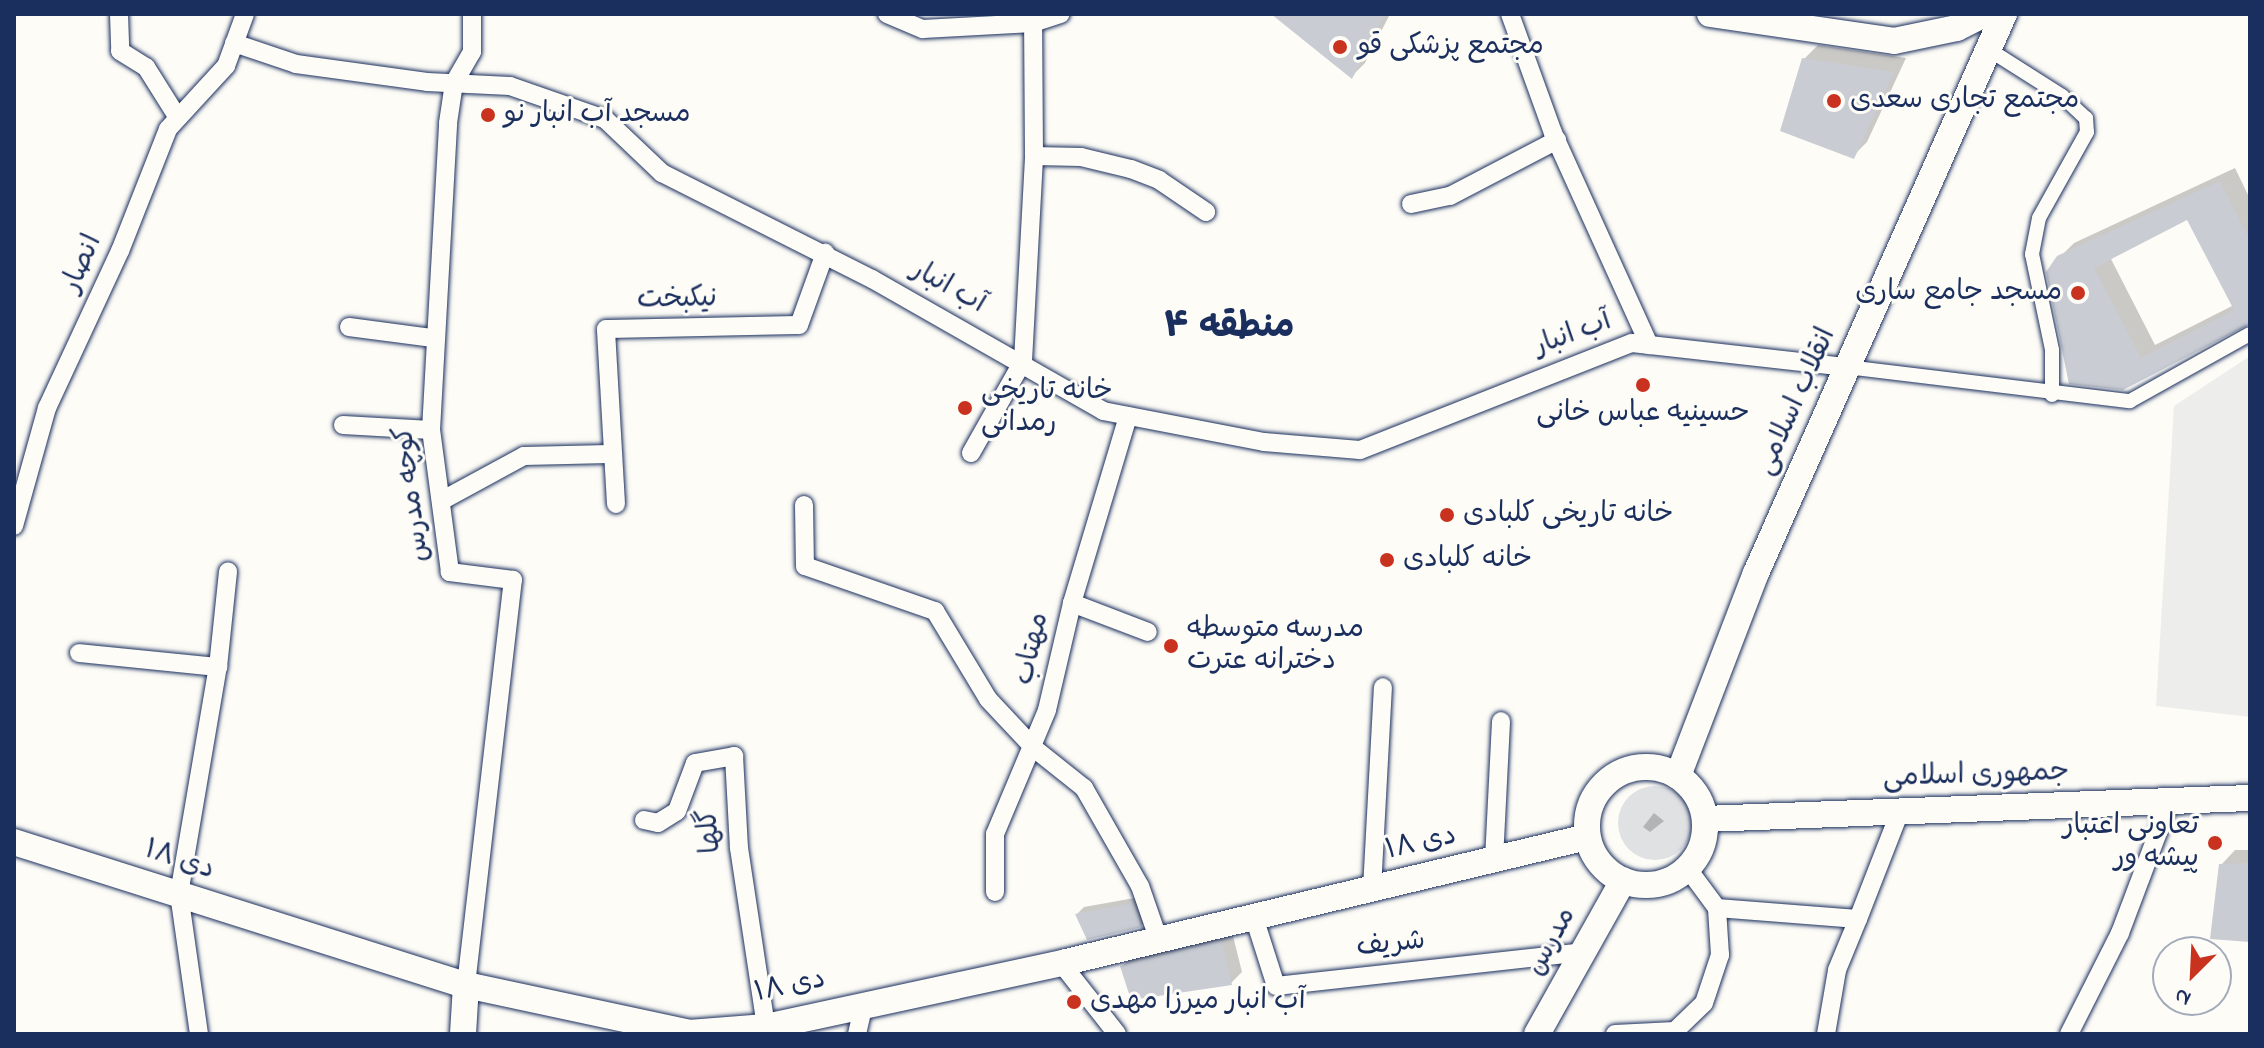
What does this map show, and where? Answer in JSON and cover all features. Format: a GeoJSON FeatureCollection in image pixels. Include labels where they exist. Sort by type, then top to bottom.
{"type":"FeatureCollection","features":[{"type":"Feature","properties":{"kind":"main road"},"geometry":{"type":"LineString","coordinates":[[1710,14],[1894,41],[1957,28],[1984,14]]}},
{"type":"Feature","properties":{"kind":"main road","name":"انقلاب اسلامی"},"geometry":{"type":"LineString","coordinates":[[1678,776],[1756,573],[2004,14]]}},
{"type":"Feature","properties":{"kind":"main road"},"geometry":{"type":"LineString","coordinates":[[1652,767],[1678,776],[1696,795],[1705,819],[1705,837],[1688,869],[1658,885],[1623,881],[1606,871],[1587,837],[1589,810],[1613,777],[1652,767]]}},
{"type":"Feature","properties":{"kind":"main road","name":"جمهوری اسلامی"},"geometry":{"type":"LineString","coordinates":[[1705,819],[2250,798]]}},
{"type":"Feature","properties":{"kind":"main road","name":"۱۸ دی"},"geometry":{"type":"LineString","coordinates":[[14,842],[466,985],[689,1033],[766,1027],[864,1003],[1061,963],[1587,837]]}},
{"type":"Feature","properties":{"kind":"main road","name":"مدرس"},"geometry":{"type":"LineString","coordinates":[[1537,1034],[1623,881]]}},
{"type":"Feature","properties":{"kind":"main road"},"geometry":{"type":"LineString","coordinates":[[463,1034],[466,985]]}},
{"type":"Feature","properties":{"kind":"street"},"geometry":{"type":"LineString","coordinates":[[119,14],[120,51],[146,67],[178,118]]}},
{"type":"Feature","properties":{"kind":"street","name":"انصار"},"geometry":{"type":"LineString","coordinates":[[14,526],[47,408],[120,251],[168,129],[226,66],[245,14]]}},
{"type":"Feature","properties":{"kind":"street"},"geometry":{"type":"LineString","coordinates":[[454,83],[472,52],[472,14]]}},
{"type":"Feature","properties":{"kind":"street"},"geometry":{"type":"LineString","coordinates":[[887,14],[923,29],[1033,23],[1061,14]]}},
{"type":"Feature","properties":{"kind":"street"},"geometry":{"type":"LineString","coordinates":[[1510,14],[1557,140],[1649,345]]}},
{"type":"Feature","properties":{"kind":"street"},"geometry":{"type":"LineString","coordinates":[[971,453],[1023,361],[1034,156],[1033,23]]}},
{"type":"Feature","properties":{"kind":"street","name":"آب انبار"},"geometry":{"type":"LineString","coordinates":[[234,43],[296,64],[454,83],[510,86],[605,119],[662,173],[825,253],[1023,361],[1103,411],[1264,442],[1360,450],[1443,419],[1510,387],[1632,343],[1847,367]]}},
{"type":"Feature","properties":{"kind":"street"},"geometry":{"type":"LineString","coordinates":[[1988,49],[2062,96],[2086,118],[2087,132],[2039,218],[2032,254],[2052,350],[2052,395]]}},
{"type":"Feature","properties":{"kind":"street","name":"کوچه مدرس"},"geometry":{"type":"LineString","coordinates":[[454,83],[433,338],[431,430],[450,572],[513,580],[466,985]]}},
{"type":"Feature","properties":{"kind":"street"},"geometry":{"type":"LineString","coordinates":[[1411,204],[1450,196],[1557,140]]}},
{"type":"Feature","properties":{"kind":"street"},"geometry":{"type":"LineString","coordinates":[[1034,156],[1081,157],[1131,169],[1159,180],[1206,212]]}},
{"type":"Feature","properties":{"kind":"street","name":"نیکبخت"},"geometry":{"type":"LineString","coordinates":[[609,454],[606,329],[799,325],[825,253]]}},
{"type":"Feature","properties":{"kind":"street"},"geometry":{"type":"LineString","coordinates":[[349,327],[433,338]]}},
{"type":"Feature","properties":{"kind":"street"},"geometry":{"type":"LineString","coordinates":[[1847,367],[2052,395],[2130,401],[2250,334]]}},
{"type":"Feature","properties":{"kind":"street","name":"مهتاب"},"geometry":{"type":"LineString","coordinates":[[995,892],[995,834],[1035,749],[1072,603],[1128,416]]}},
{"type":"Feature","properties":{"kind":"street"},"geometry":{"type":"LineString","coordinates":[[343,425],[431,430]]}},
{"type":"Feature","properties":{"kind":"street"},"geometry":{"type":"LineString","coordinates":[[441,501],[524,456],[609,454],[616,504]]}},
{"type":"Feature","properties":{"kind":"street"},"geometry":{"type":"LineString","coordinates":[[804,505],[805,566],[935,611],[988,699],[1035,749],[1084,788],[1140,886],[1159,941]]}},
{"type":"Feature","properties":{"kind":"street"},"geometry":{"type":"LineString","coordinates":[[199,1034],[179,894],[218,667],[228,572]]}},
{"type":"Feature","properties":{"kind":"street"},"geometry":{"type":"LineString","coordinates":[[1072,603],[1148,632]]}},
{"type":"Feature","properties":{"kind":"street"},"geometry":{"type":"LineString","coordinates":[[79,653],[218,667]]}},
{"type":"Feature","properties":{"kind":"street"},"geometry":{"type":"LineString","coordinates":[[1372,889],[1383,687]]}},
{"type":"Feature","properties":{"kind":"street"},"geometry":{"type":"LineString","coordinates":[[1494,860],[1501,721]]}},
{"type":"Feature","properties":{"kind":"street","name":"گلها"},"geometry":{"type":"LineString","coordinates":[[644,820],[658,823],[677,811],[695,763],[734,756],[739,848],[766,1027]]}},
{"type":"Feature","properties":{"kind":"street"},"geometry":{"type":"LineString","coordinates":[[2069,1034],[2120,933],[2170,801]]}},
{"type":"Feature","properties":{"kind":"street"},"geometry":{"type":"LineString","coordinates":[[1826,1034],[1837,970],[1900,811]]}},
{"type":"Feature","properties":{"kind":"street"},"geometry":{"type":"LineString","coordinates":[[1615,1034],[1675,1031],[1704,1003],[1720,955],[1717,908],[1688,869]]}},
{"type":"Feature","properties":{"kind":"street"},"geometry":{"type":"LineString","coordinates":[[1717,908],[1858,919]]}},
{"type":"Feature","properties":{"kind":"street","name":"شریف"},"geometry":{"type":"LineString","coordinates":[[1254,917],[1276,986],[1583,952]]}},
{"type":"Feature","properties":{"kind":"street"},"geometry":{"type":"LineString","coordinates":[[1061,963],[1117,1034]]}},
{"type":"Feature","properties":{"kind":"street"},"geometry":{"type":"LineString","coordinates":[[857,1034],[864,1003]]}},
{"type":"Feature","properties":{"kind":"shaded area"},"geometry":{"type":"Polygon","coordinates":[[[2250,356],[2250,717],[2156,706],[2174,406],[2250,356]]]}},
{"type":"Feature","properties":{"kind":"shaded area"},"geometry":{"type":"Polygon","coordinates":[[[1648,786],[1662,786],[1676,792],[1686,802],[1692,823],[1690,837],[1676,854],[1662,860],[1648,860],[1634,854],[1624,844],[1618,830],[1618,816],[1624,802],[1634,792],[1648,786]]]}},
{"type":"Feature","properties":{"kind":"building","name":"مجتمع پزشکی قو"},"geometry":{"type":"Polygon","coordinates":[[[1271,14],[1385,14],[1352,79],[1271,14]]]}},
{"type":"Feature","properties":{"kind":"building","name":"مجتمع تجاری سعدی"},"geometry":{"type":"Polygon","coordinates":[[[1802,58],[1894,72],[1854,159],[1780,131],[1802,58]]]}},
{"type":"Feature","properties":{"kind":"building","name":"مسجد جامع ساری"},"geometry":{"type":"Polygon","coordinates":[[[2220,181],[2250,240],[2250,324],[2123,390],[2069,384],[2046,272],[2057,256],[2220,181]],[[2187,220],[2094,268],[2141,358],[2234,310],[2187,220]]]}},
{"type":"Feature","properties":{"kind":"building"},"geometry":{"type":"Polygon","coordinates":[[[2250,863],[2250,942],[2232,941],[2232,936],[2210,936],[2219,864],[2250,863]]]}},
{"type":"Feature","properties":{"kind":"building"},"geometry":{"type":"Polygon","coordinates":[[[1133,903],[1142,927],[1087,940],[1075,914],[1133,903]]]}},
{"type":"Feature","properties":{"kind":"building"},"geometry":{"type":"Polygon","coordinates":[[[1222,941],[1232,985],[1131,1000],[1120,966],[1222,941]]]}},
{"type":"Feature","properties":{"kind":"place","name":"مجتمع پزشکی قو"},"geometry":{"type":"Point","coordinates":[1340,47]}},
{"type":"Feature","properties":{"kind":"place","name":"مجتمع تجاری سعدی"},"geometry":{"type":"Point","coordinates":[1834,101]}},
{"type":"Feature","properties":{"kind":"place","name":"مسجد آب انبار نو"},"geometry":{"type":"Point","coordinates":[488,115]}},
{"type":"Feature","properties":{"kind":"place","name":"مسجد جامع ساری"},"geometry":{"type":"Point","coordinates":[2078,293]}},
{"type":"Feature","properties":{"kind":"place","name":"حسینیه عباس خانی"},"geometry":{"type":"Point","coordinates":[1643,385]}},
{"type":"Feature","properties":{"kind":"place","name":"خانه تاریخی رمدانی"},"geometry":{"type":"Point","coordinates":[965,408]}},
{"type":"Feature","properties":{"kind":"place","name":"خانه تاریخی کلبادی"},"geometry":{"type":"Point","coordinates":[1447,515]}},
{"type":"Feature","properties":{"kind":"place","name":"خانه کلبادی"},"geometry":{"type":"Point","coordinates":[1387,560]}},
{"type":"Feature","properties":{"kind":"place","name":"مدرسه متوسطه دخترانه عترت"},"geometry":{"type":"Point","coordinates":[1171,646]}},
{"type":"Feature","properties":{"kind":"place","name":"تعاونی اعتبار پیشه ور"},"geometry":{"type":"Point","coordinates":[2215,843]}},
{"type":"Feature","properties":{"kind":"place","name":"آب انبار میرزا مهدی"},"geometry":{"type":"Point","coordinates":[1074,1002]}},
{"type":"Feature","properties":{"kind":"district","name":"منطقه ۴"},"geometry":{"type":"Point","coordinates":[1229,328]}}]}
